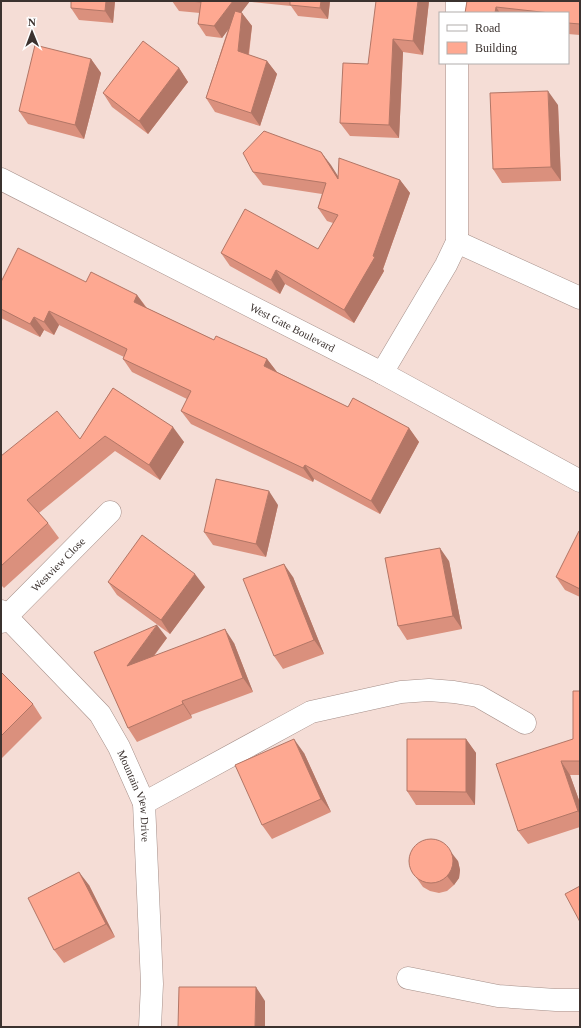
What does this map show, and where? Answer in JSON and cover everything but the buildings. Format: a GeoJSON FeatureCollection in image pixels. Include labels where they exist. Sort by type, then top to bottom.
{"type":"FeatureCollection","features":[{"type":"Feature","properties":{"kind":"street"},"geometry":{"type":"LineString","coordinates":[[457,1],[457,12]]}},
{"type":"Feature","properties":{"kind":"street"},"geometry":{"type":"LineString","coordinates":[[382,373],[446,264],[457,242],[457,64]]}},
{"type":"Feature","properties":{"kind":"street","name":"West Gate Boulevard"},"geometry":{"type":"LineString","coordinates":[[1,179],[382,373],[580,481]]}},
{"type":"Feature","properties":{"kind":"street"},"geometry":{"type":"LineString","coordinates":[[457,242],[580,298]]}},
{"type":"Feature","properties":{"kind":"street","name":"Westview Close"},"geometry":{"type":"LineString","coordinates":[[3,617],[110,512]]}},
{"type":"Feature","properties":{"kind":"street","name":"Mountain View Drive"},"geometry":{"type":"LineString","coordinates":[[3,617],[100,714],[119,747],[144,802],[152,984],[150,1027]]}},
{"type":"Feature","properties":{"kind":"street"},"geometry":{"type":"LineString","coordinates":[[144,802],[312,712],[401,692],[429,690],[478,696],[525,723]]}},
{"type":"Feature","properties":{"kind":"street"},"geometry":{"type":"LineString","coordinates":[[408,978],[498,996],[580,1000]]}}]}
